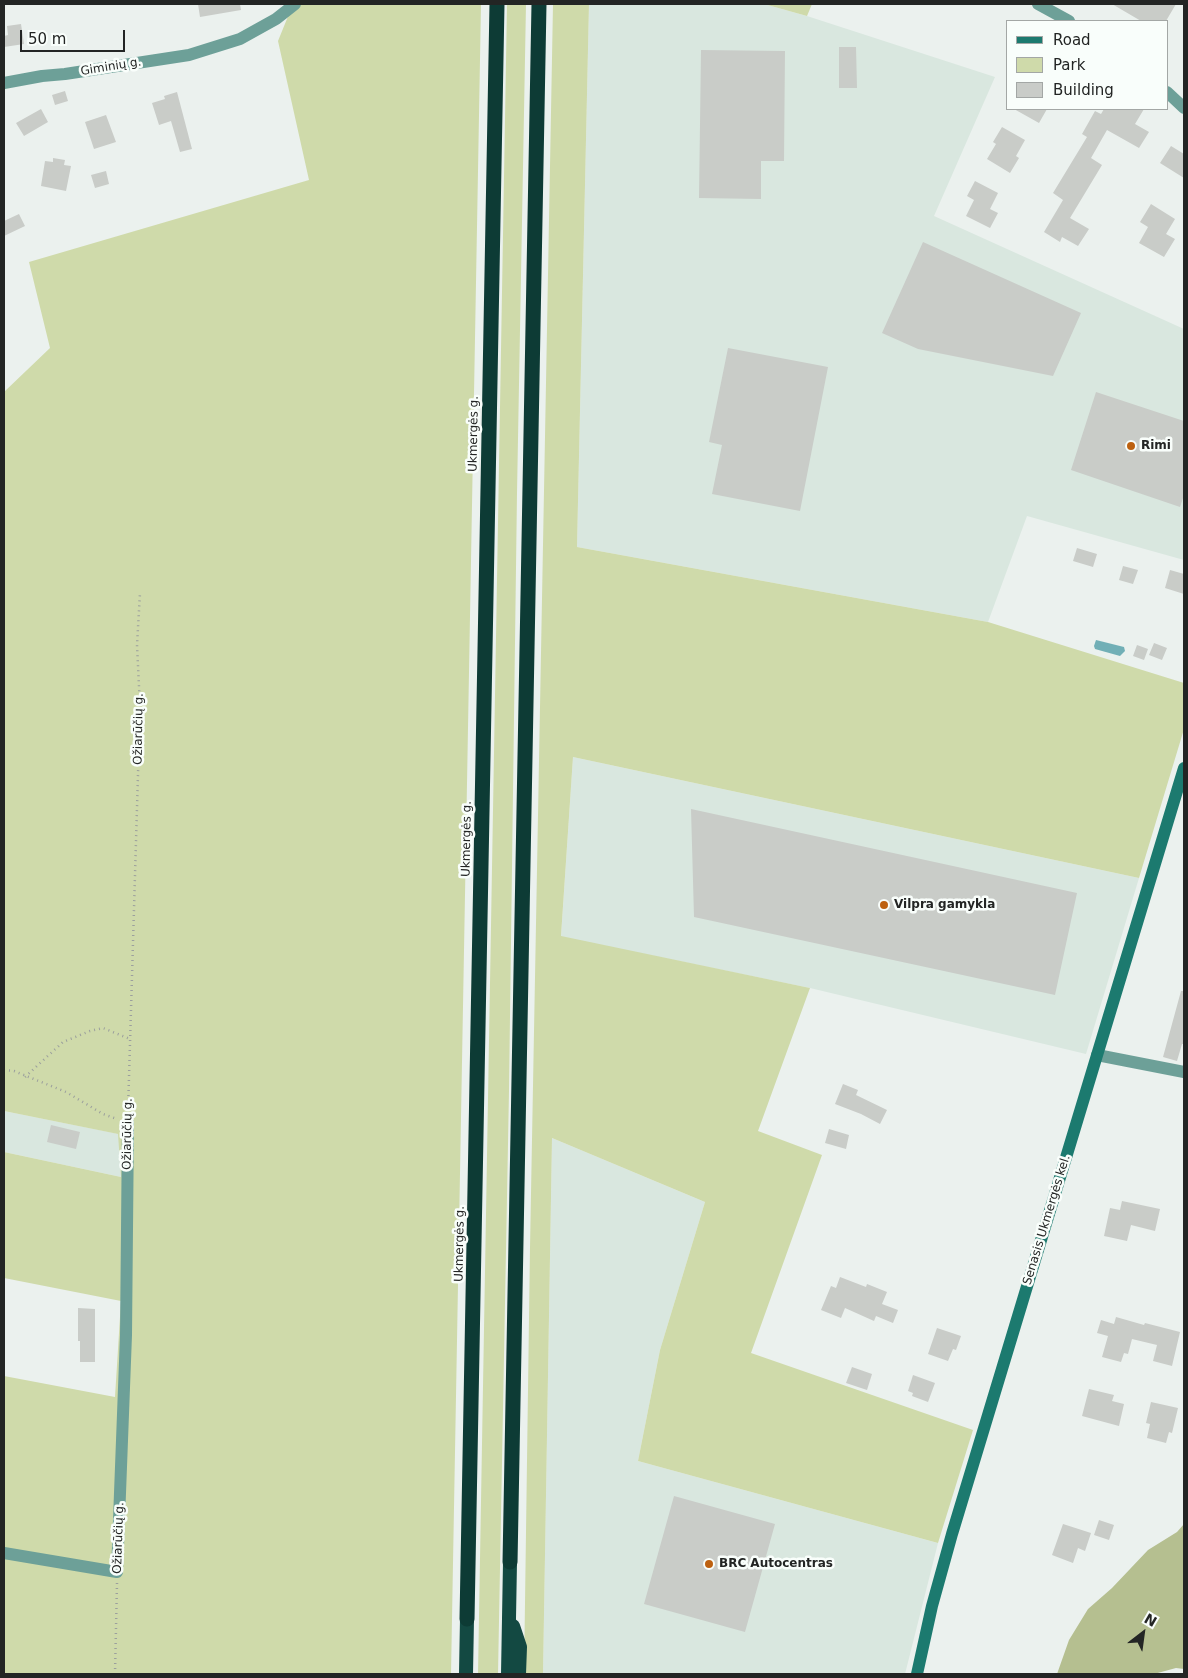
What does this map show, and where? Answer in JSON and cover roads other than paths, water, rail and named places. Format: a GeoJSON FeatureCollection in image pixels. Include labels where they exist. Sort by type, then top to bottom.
{"type":"FeatureCollection","features":[{"type":"Feature","properties":{"kind":"highway","name":"Ukmergės g."},"geometry":{"type":"LineString","coordinates":[[466,1674],[497,4]]}},
{"type":"Feature","properties":{"kind":"highway"},"geometry":{"type":"LineString","coordinates":[[508,1674],[539,4]]}},
{"type":"Feature","properties":{"kind":"highway"},"geometry":{"type":"LineString","coordinates":[[509,1614],[520,1647],[519,1674]]}},
{"type":"Feature","properties":{"kind":"main road","name":"Senasis Ukmergės kel."},"geometry":{"type":"LineString","coordinates":[[917,1674],[932,1606],[952,1534],[1184,768]]}},
{"type":"Feature","properties":{"kind":"street","name":"Giminių g."},"geometry":{"type":"LineString","coordinates":[[4,83],[189,55],[240,39],[276,20],[295,4]]}},
{"type":"Feature","properties":{"kind":"street"},"geometry":{"type":"LineString","coordinates":[[1038,4],[1067,20]]}},
{"type":"Feature","properties":{"kind":"street"},"geometry":{"type":"LineString","coordinates":[[1168,93],[1184,108]]}},
{"type":"Feature","properties":{"kind":"street"},"geometry":{"type":"LineString","coordinates":[[1097,1055],[1184,1072]]}},
{"type":"Feature","properties":{"kind":"street","name":"Ožiarūčių g."},"geometry":{"type":"LineString","coordinates":[[4,1554],[117,1572],[125,1378],[128,1123]]}},
{"type":"Feature","properties":{"kind":"water"},"geometry":{"type":"Polygon","coordinates":[[[1096,640],[1124,647],[1125,651],[1120,656],[1095,649],[1096,640]]]}},
{"type":"Feature","properties":{"kind":"place","name":"Rimi"},"geometry":{"type":"Point","coordinates":[1131,446]}},
{"type":"Feature","properties":{"kind":"place","name":"Vilpra gamykla"},"geometry":{"type":"Point","coordinates":[884,905]}},
{"type":"Feature","properties":{"kind":"place","name":"BRC Autocentras"},"geometry":{"type":"Point","coordinates":[709,1564]}}]}
